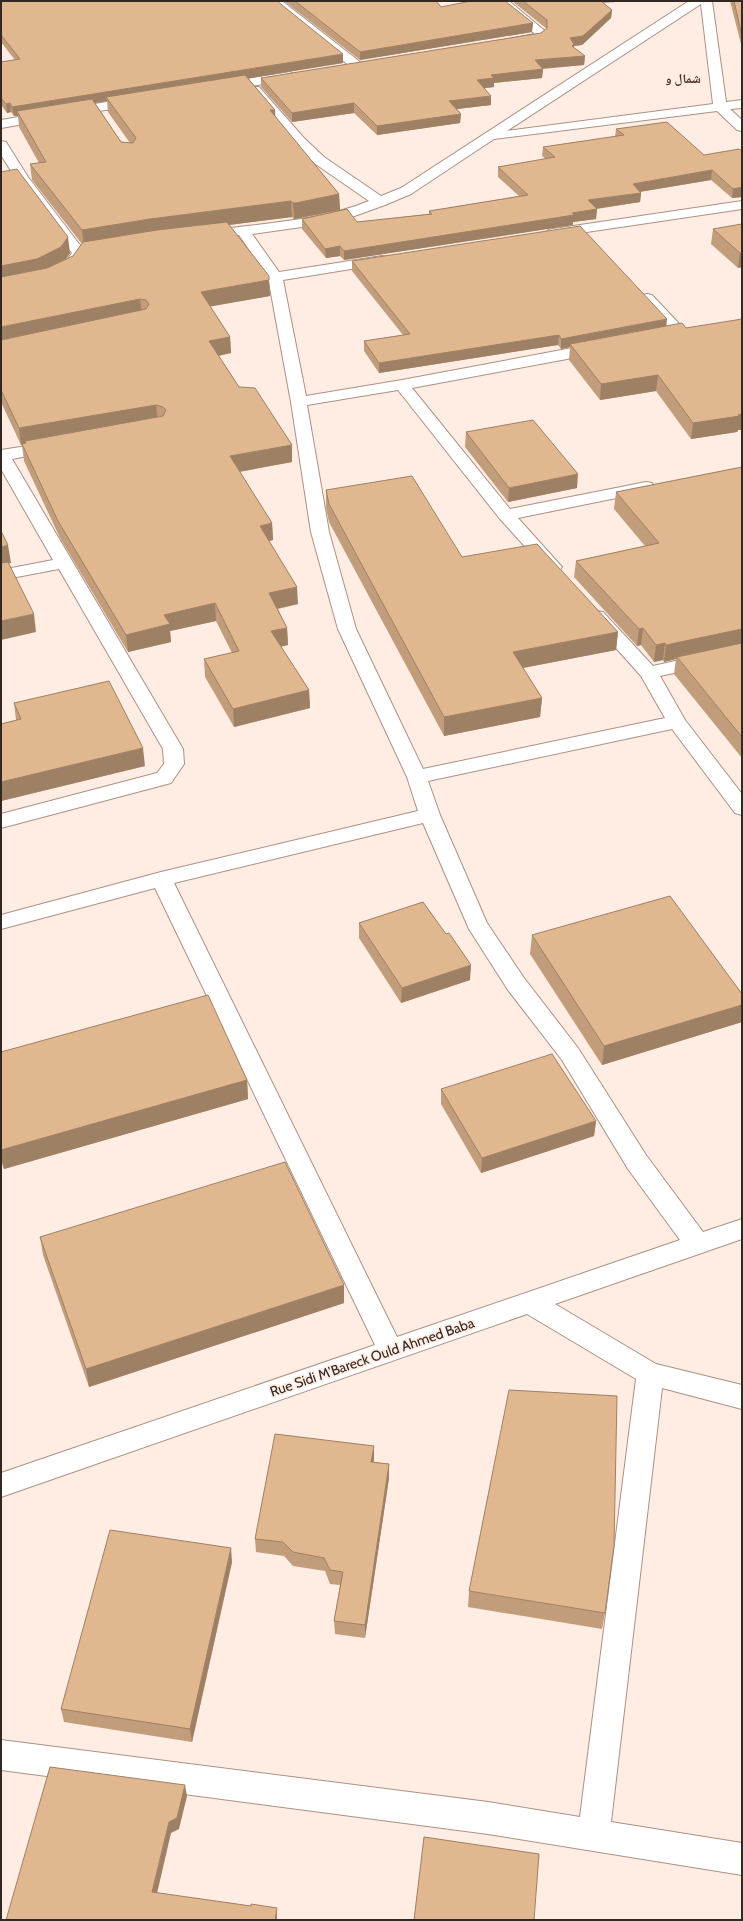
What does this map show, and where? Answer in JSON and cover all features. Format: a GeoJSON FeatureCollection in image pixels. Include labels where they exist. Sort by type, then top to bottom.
{"type":"FeatureCollection","features":[{"type":"Feature","properties":{"kind":"street"},"geometry":{"type":"LineString","coordinates":[[275,1],[356,65]]}},
{"type":"Feature","properties":{"kind":"street"},"geometry":{"type":"LineString","coordinates":[[502,1],[541,33],[540,36],[503,42]]}},
{"type":"Feature","properties":{"kind":"street"},"geometry":{"type":"LineString","coordinates":[[219,233],[322,220],[349,214],[406,191],[697,1]]}},
{"type":"Feature","properties":{"kind":"street"},"geometry":{"type":"LineString","coordinates":[[706,1],[720,107],[742,128]]}},
{"type":"Feature","properties":{"kind":"street"},"geometry":{"type":"LineString","coordinates":[[341,68],[371,63]]}},
{"type":"Feature","properties":{"kind":"street"},"geometry":{"type":"LineString","coordinates":[[211,89],[303,74]]}},
{"type":"Feature","properties":{"kind":"street"},"geometry":{"type":"LineString","coordinates":[[249,83],[300,141],[319,160],[380,202]]}},
{"type":"Feature","properties":{"kind":"street"},"geometry":{"type":"LineString","coordinates":[[1,124],[151,99]]}},
{"type":"Feature","properties":{"kind":"street"},"geometry":{"type":"LineString","coordinates":[[490,137],[742,104]]}},
{"type":"Feature","properties":{"kind":"street"},"geometry":{"type":"LineString","coordinates":[[97,108],[106,121]]}},
{"type":"Feature","properties":{"kind":"street"},"geometry":{"type":"LineString","coordinates":[[1,145],[23,179],[79,253]]}},
{"type":"Feature","properties":{"kind":"street"},"geometry":{"type":"LineString","coordinates":[[8,181],[23,179]]}},
{"type":"Feature","properties":{"kind":"street"},"geometry":{"type":"LineString","coordinates":[[543,235],[742,204]]}},
{"type":"Feature","properties":{"kind":"street"},"geometry":{"type":"LineString","coordinates":[[582,228],[593,240]]}},
{"type":"Feature","properties":{"kind":"street"},"geometry":{"type":"LineString","coordinates":[[243,231],[275,277],[299,402],[320,532],[347,629],[417,777],[430,815],[477,924],[520,990],[570,1054],[637,1162],[698,1245]]}},
{"type":"Feature","properties":{"kind":"street"},"geometry":{"type":"LineString","coordinates":[[49,276],[69,267],[79,253],[94,250]]}},
{"type":"Feature","properties":{"kind":"street"},"geometry":{"type":"LineString","coordinates":[[275,277],[393,258]]}},
{"type":"Feature","properties":{"kind":"street"},"geometry":{"type":"LineString","coordinates":[[636,286],[680,333]]}},
{"type":"Feature","properties":{"kind":"street"},"geometry":{"type":"LineString","coordinates":[[664,336],[695,330]]}},
{"type":"Feature","properties":{"kind":"street"},"geometry":{"type":"LineString","coordinates":[[299,402],[402,385],[610,346]]}},
{"type":"Feature","properties":{"kind":"street"},"geometry":{"type":"LineString","coordinates":[[402,385],[506,515],[564,579]]}},
{"type":"Feature","properties":{"kind":"street"},"geometry":{"type":"LineString","coordinates":[[1,821],[164,778],[174,764],[172,749],[1,456],[64,445]]}},
{"type":"Feature","properties":{"kind":"street"},"geometry":{"type":"LineString","coordinates":[[506,515],[658,485]]}},
{"type":"Feature","properties":{"kind":"street"},"geometry":{"type":"LineString","coordinates":[[1,575],[64,563]]}},
{"type":"Feature","properties":{"kind":"street"},"geometry":{"type":"LineString","coordinates":[[585,603],[649,673],[677,722],[742,808]]}},
{"type":"Feature","properties":{"kind":"street"},"geometry":{"type":"LineString","coordinates":[[649,673],[742,652]]}},
{"type":"Feature","properties":{"kind":"street"},"geometry":{"type":"LineString","coordinates":[[417,777],[677,722]]}},
{"type":"Feature","properties":{"kind":"street"},"geometry":{"type":"LineString","coordinates":[[1,922],[161,879],[430,815]]}},
{"type":"Feature","properties":{"kind":"street"},"geometry":{"type":"LineString","coordinates":[[161,879],[391,1351]]}},
{"type":"Feature","properties":{"kind":"street","name":"Rue Sidi M'Bareck Ould Ahmed Baba"},"geometry":{"type":"LineString","coordinates":[[1,1485],[742,1229]]}},
{"type":"Feature","properties":{"kind":"street"},"geometry":{"type":"LineString","coordinates":[[530,1303],[650,1374],[742,1397]]}},
{"type":"Feature","properties":{"kind":"street"},"geometry":{"type":"LineString","coordinates":[[594,1835],[650,1374]]}},
{"type":"Feature","properties":{"kind":"street"},"geometry":{"type":"LineString","coordinates":[[1,1755],[488,1818],[742,1859]]}},
{"type":"Feature","properties":{"kind":"building"},"geometry":{"type":"Polygon","coordinates":[[[1,1],[277,1],[343,54],[12,107],[10,103],[6,104],[1,98],[1,62],[20,59],[1,35],[1,1]]]}},
{"type":"Feature","properties":{"kind":"building"},"geometry":{"type":"Polygon","coordinates":[[[295,1],[436,1],[441,7],[471,1],[505,1],[533,23],[360,52],[295,1]]]}},
{"type":"Feature","properties":{"kind":"building"},"geometry":{"type":"Polygon","coordinates":[[[523,1],[601,1],[612,10],[583,36],[570,38],[574,44],[572,46],[585,56],[535,60],[543,69],[491,75],[494,78],[477,80],[491,96],[449,101],[461,114],[377,126],[354,103],[292,113],[261,78],[541,33],[547,28],[547,20],[523,1]]]}},
{"type":"Feature","properties":{"kind":"building"},"geometry":{"type":"Polygon","coordinates":[[[734,1],[742,1],[742,36],[734,1]]]}},
{"type":"Feature","properties":{"kind":"building"},"geometry":{"type":"Polygon","coordinates":[[[245,75],[275,110],[270,110],[339,194],[296,203],[291,201],[150,219],[82,230],[30,164],[46,162],[17,111],[92,99],[121,142],[133,143],[136,138],[106,97],[245,75]]]}},
{"type":"Feature","properties":{"kind":"building"},"geometry":{"type":"Polygon","coordinates":[[[667,122],[704,155],[739,149],[742,151],[742,187],[733,189],[712,170],[633,184],[641,193],[588,200],[597,209],[572,213],[574,215],[344,251],[340,246],[325,249],[302,219],[347,209],[357,222],[432,214],[429,211],[528,195],[498,167],[555,157],[543,147],[624,135],[616,129],[667,122]]]}},
{"type":"Feature","properties":{"kind":"building"},"geometry":{"type":"Polygon","coordinates":[[[17,169],[68,237],[61,247],[37,259],[1,266],[1,172],[17,169]]]}},
{"type":"Feature","properties":{"kind":"building"},"geometry":{"type":"Polygon","coordinates":[[[227,222],[269,276],[269,280],[201,292],[230,337],[209,341],[239,387],[255,388],[292,445],[230,456],[272,523],[260,526],[297,587],[269,593],[287,628],[271,631],[309,690],[233,709],[204,659],[239,651],[215,603],[164,615],[170,624],[126,635],[58,521],[22,444],[26,443],[25,441],[163,416],[166,410],[163,407],[156,405],[19,428],[1,390],[1,340],[146,309],[149,304],[146,300],[140,299],[1,327],[1,277],[47,268],[73,256],[83,242],[157,230],[227,222]]]}},
{"type":"Feature","properties":{"kind":"building"},"geometry":{"type":"Polygon","coordinates":[[[742,224],[742,253],[740,253],[713,229],[742,224]]]}},
{"type":"Feature","properties":{"kind":"building"},"geometry":{"type":"Polygon","coordinates":[[[580,226],[667,319],[561,339],[559,335],[379,363],[364,341],[410,334],[352,261],[580,226]]]}},
{"type":"Feature","properties":{"kind":"building"},"geometry":{"type":"Polygon","coordinates":[[[742,319],[742,414],[738,415],[740,416],[693,423],[658,375],[601,384],[570,344],[682,323],[686,328],[742,319]]]}},
{"type":"Feature","properties":{"kind":"building"},"geometry":{"type":"Polygon","coordinates":[[[533,420],[578,474],[509,488],[466,432],[533,420]]]}},
{"type":"Feature","properties":{"kind":"building"},"geometry":{"type":"Polygon","coordinates":[[[742,467],[742,629],[666,645],[665,643],[656,645],[643,628],[639,629],[576,561],[659,543],[616,492],[742,467]]]}},
{"type":"Feature","properties":{"kind":"building"},"geometry":{"type":"Polygon","coordinates":[[[412,476],[462,557],[537,544],[618,632],[513,652],[542,698],[444,717],[329,504],[326,490],[412,476]]]}},
{"type":"Feature","properties":{"kind":"building"},"geometry":{"type":"Polygon","coordinates":[[[1,531],[8,545],[1,547],[1,531]]]}},
{"type":"Feature","properties":{"kind":"building"},"geometry":{"type":"Polygon","coordinates":[[[8,562],[34,614],[1,621],[1,563],[8,562]]]}},
{"type":"Feature","properties":{"kind":"building"},"geometry":{"type":"Polygon","coordinates":[[[742,643],[742,737],[677,657],[742,643]]]}},
{"type":"Feature","properties":{"kind":"building"},"geometry":{"type":"Polygon","coordinates":[[[109,681],[143,748],[1,782],[1,724],[21,719],[14,703],[109,681]]]}},
{"type":"Feature","properties":{"kind":"building"},"geometry":{"type":"Polygon","coordinates":[[[670,896],[742,994],[742,1005],[604,1046],[532,935],[670,896]]]}},
{"type":"Feature","properties":{"kind":"building"},"geometry":{"type":"Polygon","coordinates":[[[423,902],[446,934],[449,933],[471,965],[402,988],[359,923],[423,902]]]}},
{"type":"Feature","properties":{"kind":"building"},"geometry":{"type":"Polygon","coordinates":[[[208,995],[247,1080],[1,1150],[1,1052],[208,995]]]}},
{"type":"Feature","properties":{"kind":"building"},"geometry":{"type":"Polygon","coordinates":[[[552,1054],[596,1121],[482,1158],[441,1089],[552,1054]]]}},
{"type":"Feature","properties":{"kind":"building"},"geometry":{"type":"Polygon","coordinates":[[[285,1162],[344,1285],[86,1369],[40,1237],[285,1162]]]}},
{"type":"Feature","properties":{"kind":"building"},"geometry":{"type":"Polygon","coordinates":[[[509,1390],[617,1396],[614,1546],[605,1613],[469,1591],[509,1390]]]}},
{"type":"Feature","properties":{"kind":"building"},"geometry":{"type":"Polygon","coordinates":[[[275,1434],[374,1446],[371,1462],[389,1464],[365,1625],[334,1621],[343,1572],[330,1570],[324,1558],[293,1552],[283,1542],[255,1539],[275,1434]]]}},
{"type":"Feature","properties":{"kind":"building"},"geometry":{"type":"Polygon","coordinates":[[[110,1530],[231,1548],[190,1729],[61,1709],[110,1530]]]}},
{"type":"Feature","properties":{"kind":"building"},"geometry":{"type":"Polygon","coordinates":[[[50,1767],[185,1785],[177,1818],[169,1822],[152,1892],[251,1906],[251,1904],[277,1908],[275,1920],[6,1920],[50,1767]]]}},
{"type":"Feature","properties":{"kind":"building"},"geometry":{"type":"Polygon","coordinates":[[[424,1837],[539,1854],[534,1920],[414,1920],[424,1837]]]}},
{"type":"Feature","properties":{"kind":"district","name":"شمال و"},"geometry":{"type":"Point","coordinates":[683,78]}}]}
